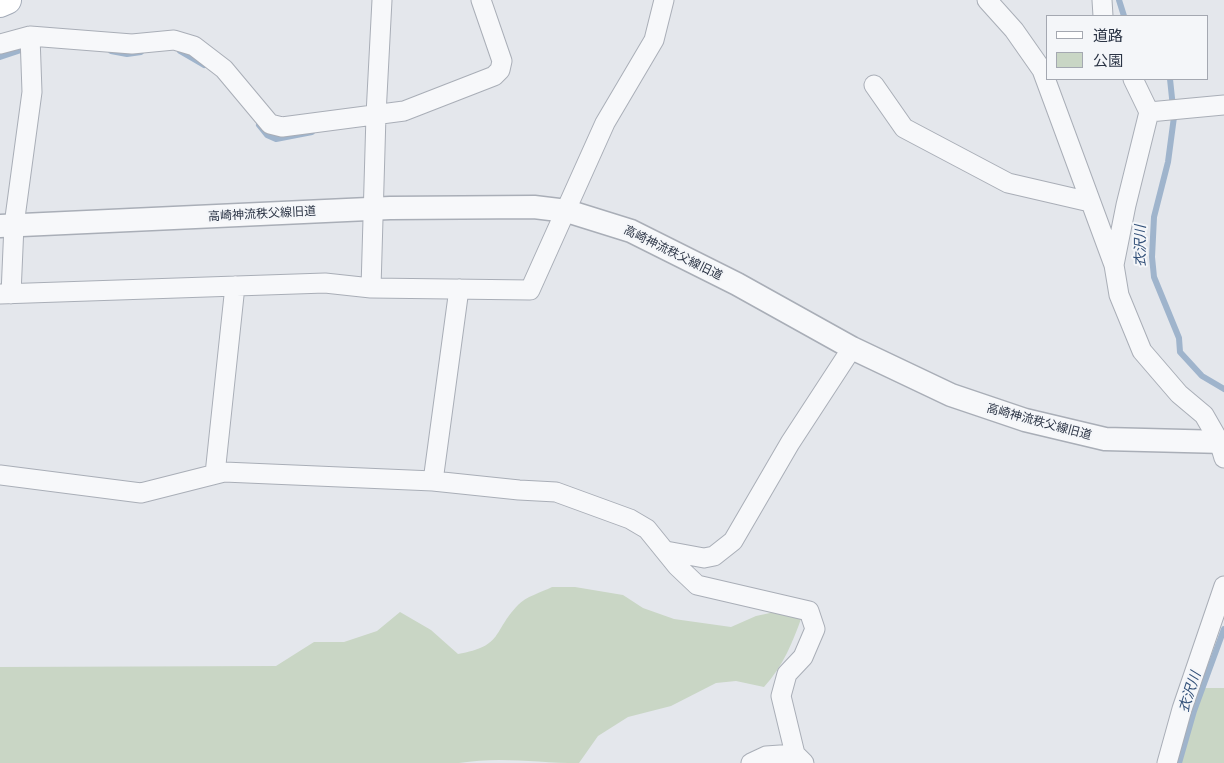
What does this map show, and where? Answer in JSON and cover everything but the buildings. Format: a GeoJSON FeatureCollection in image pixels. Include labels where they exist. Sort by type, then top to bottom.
{"type":"FeatureCollection","features":[{"type":"Feature","properties":{"kind":"main road"},"geometry":{"type":"LineString","coordinates":[[0,4],[7,0]]}},
{"type":"Feature","properties":{"kind":"street"},"geometry":{"type":"LineString","coordinates":[[371,288],[372,209],[382,0]]}},
{"type":"Feature","properties":{"kind":"street"},"geometry":{"type":"LineString","coordinates":[[0,44],[30,36],[132,44],[174,40],[194,46],[224,69],[270,124],[282,127],[404,111],[494,76],[500,70],[502,61],[481,0]]}},
{"type":"Feature","properties":{"kind":"street"},"geometry":{"type":"LineString","coordinates":[[30,36],[32,92],[7,226],[6,294],[325,282],[371,288],[530,290],[605,123],[654,40],[664,0]]}},
{"type":"Feature","properties":{"kind":"street"},"geometry":{"type":"LineString","coordinates":[[987,0],[1014,30],[1042,70],[1114,265],[1118,295],[1142,351],[1179,394],[1204,415],[1222,447]]}},
{"type":"Feature","properties":{"kind":"street"},"geometry":{"type":"LineString","coordinates":[[1102,0],[1103,15]]}},
{"type":"Feature","properties":{"kind":"street"},"geometry":{"type":"LineString","coordinates":[[1114,265],[1126,205],[1149,112],[1133,80]]}},
{"type":"Feature","properties":{"kind":"street"},"geometry":{"type":"LineString","coordinates":[[874,85],[904,128],[1008,183],[1090,202]]}},
{"type":"Feature","properties":{"kind":"street"},"geometry":{"type":"LineString","coordinates":[[1149,112],[1224,105]]}},
{"type":"Feature","properties":{"kind":"street","name":"高崎神流秩父線旧道"},"geometry":{"type":"LineString","coordinates":[[7,226],[372,209],[534,207],[567,211],[631,231],[737,284],[852,348],[951,395],[1025,420],[1105,439],[1222,447]]}},
{"type":"Feature","properties":{"kind":"street"},"geometry":{"type":"LineString","coordinates":[[214,474],[235,286]]}},
{"type":"Feature","properties":{"kind":"street"},"geometry":{"type":"LineString","coordinates":[[433,481],[459,289]]}},
{"type":"Feature","properties":{"kind":"street"},"geometry":{"type":"LineString","coordinates":[[666,551],[704,558],[714,556],[733,541],[790,443],[852,348]]}},
{"type":"Feature","properties":{"kind":"street"},"geometry":{"type":"LineString","coordinates":[[0,475],[141,493],[224,472],[433,481],[556,492],[630,519],[647,529],[677,566],[697,584],[809,611],[816,629],[803,657],[787,674],[781,696],[800,758],[766,756],[751,763]]}},
{"type":"Feature","properties":{"kind":"street"},"geometry":{"type":"LineString","coordinates":[[1167,763],[1182,708],[1224,586]]}},
{"type":"Feature","properties":{"kind":"green space"},"geometry":{"type":"Polygon","coordinates":[[[552,587],[575,587],[623,595],[643,608],[674,619],[731,627],[756,616],[784,610],[802,616],[787,653],[777,671],[764,687],[736,681],[716,683],[671,706],[628,717],[598,736],[579,763],[489,760],[459,763],[0,763],[0,667],[276,666],[314,642],[344,642],[377,631],[400,612],[431,630],[458,654],[483,647],[496,637],[521,602],[552,587]]]}},
{"type":"Feature","properties":{"kind":"green space"},"geometry":{"type":"Polygon","coordinates":[[[1203,688],[1224,688],[1224,763],[1179,763],[1203,688]]]}},
{"type":"Feature","properties":{"kind":"waterway","name":"衣沢川"},"geometry":{"type":"LineString","coordinates":[[1119,0],[1124,15]]}},
{"type":"Feature","properties":{"kind":"waterway"},"geometry":{"type":"LineString","coordinates":[[0,57],[27,48]]}},
{"type":"Feature","properties":{"kind":"waterway"},"geometry":{"type":"LineString","coordinates":[[111,51],[127,54],[141,52]]}},
{"type":"Feature","properties":{"kind":"waterway"},"geometry":{"type":"LineString","coordinates":[[180,51],[204,65]]}},
{"type":"Feature","properties":{"kind":"waterway","name":"衣沢川"},"geometry":{"type":"LineString","coordinates":[[1170,80],[1174,117],[1168,162],[1154,217],[1152,257],[1154,277],[1179,338],[1180,352],[1202,376],[1224,389]]}},
{"type":"Feature","properties":{"kind":"waterway"},"geometry":{"type":"LineString","coordinates":[[259,125],[267,135],[276,139],[312,132]]}},
{"type":"Feature","properties":{"kind":"waterway","name":"衣沢川"},"geometry":{"type":"LineString","coordinates":[[1179,763],[1194,711],[1224,629]]}}]}
